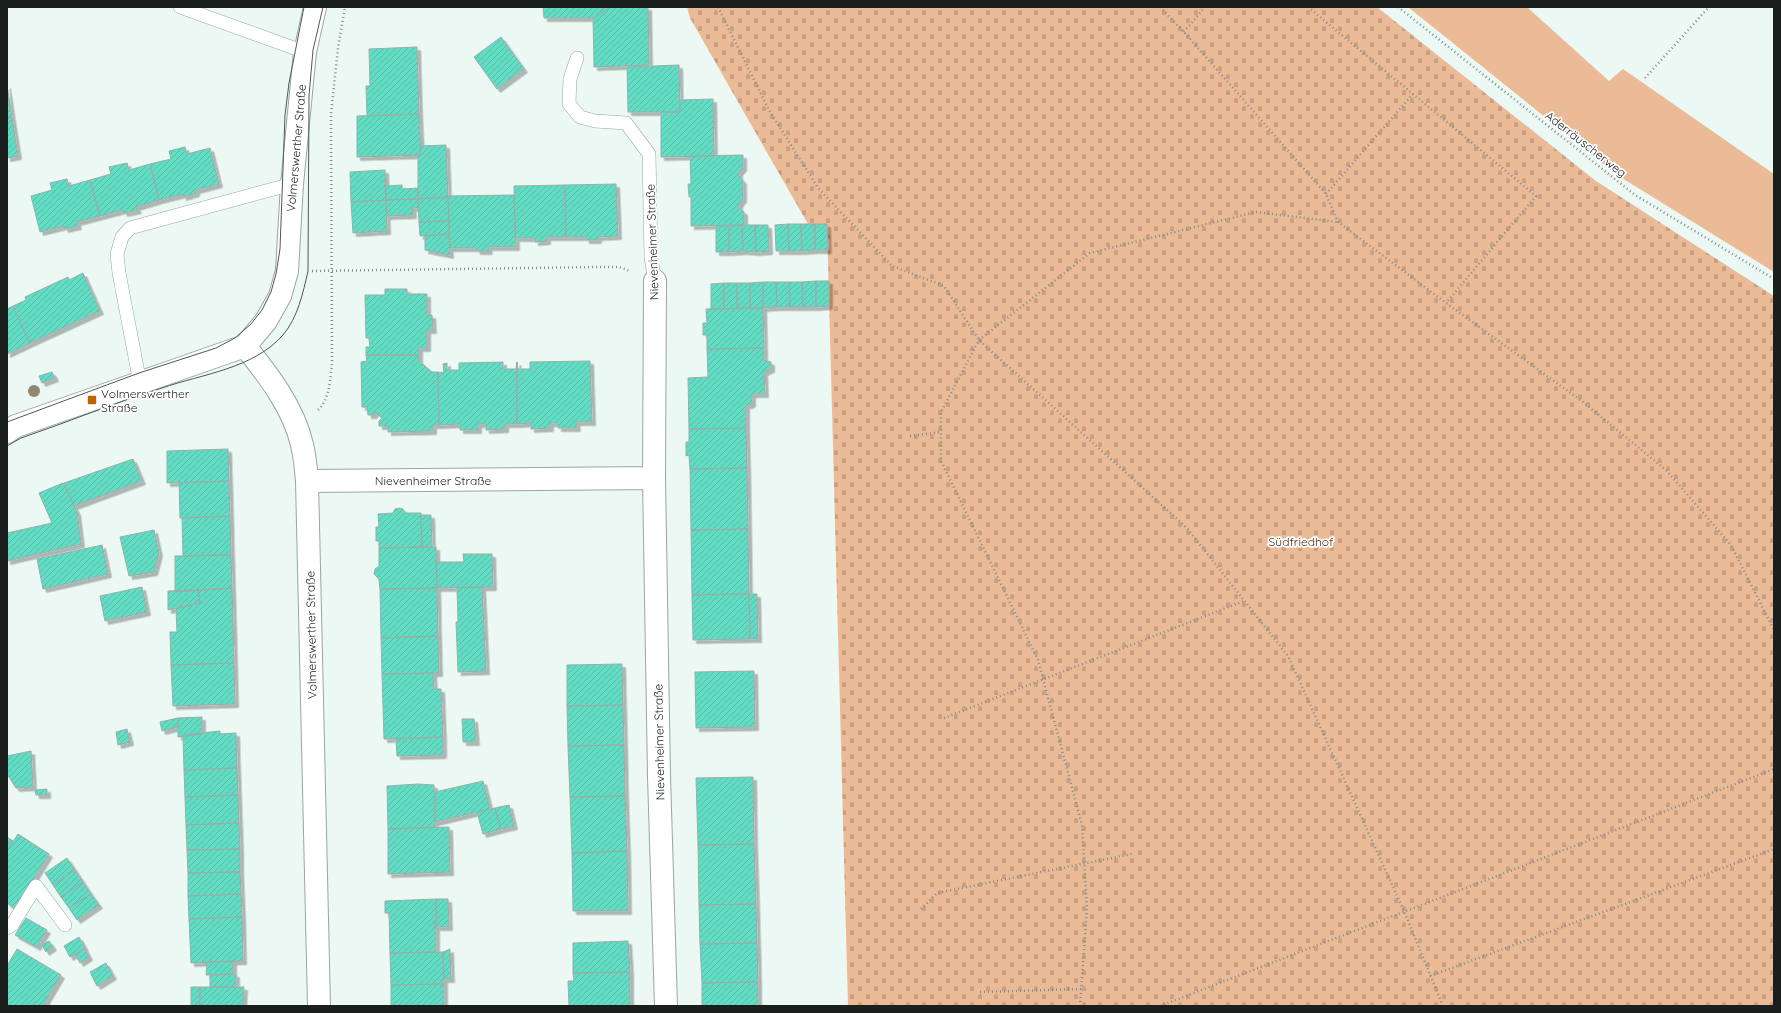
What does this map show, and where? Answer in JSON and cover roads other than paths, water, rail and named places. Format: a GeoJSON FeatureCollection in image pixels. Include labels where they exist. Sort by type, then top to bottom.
{"type":"FeatureCollection","features":[{"type":"Feature","properties":{"kind":"street","name":"Volmerswerther Straße"},"geometry":{"type":"LineString","coordinates":[[315,7],[305,52],[292,184],[287,271],[280,296],[266,321],[245,346],[266,372],[296,426],[302,444],[307,481],[319,1006]]}},
{"type":"Feature","properties":{"kind":"street","name":"Nievenheimer Straße"},"geometry":{"type":"LineString","coordinates":[[655,281],[654,478],[659,768],[666,1006]]}},
{"type":"Feature","properties":{"kind":"street"},"geometry":{"type":"LineString","coordinates":[[7,432],[16,426],[245,346]]}},
{"type":"Feature","properties":{"kind":"street","name":"Nievenheimer Straße"},"geometry":{"type":"LineString","coordinates":[[307,481],[654,478]]}},
{"type":"Feature","properties":{"kind":"lane"},"geometry":{"type":"LineString","coordinates":[[180,7],[305,52]]}},
{"type":"Feature","properties":{"kind":"lane","name":"Nievenheimer Straße"},"geometry":{"type":"LineString","coordinates":[[577,58],[570,79],[569,104],[580,117],[595,121],[626,123],[649,154],[651,258],[655,281]]}},
{"type":"Feature","properties":{"kind":"lane"},"geometry":{"type":"LineString","coordinates":[[140,383],[118,273],[117,254],[122,238],[130,228],[292,184]]}},
{"type":"Feature","properties":{"kind":"lane"},"geometry":{"type":"LineString","coordinates":[[7,928],[12,925],[36,886],[65,925]]}},
{"type":"Feature","properties":{"kind":"tram line"},"geometry":{"type":"LineString","coordinates":[[7,422],[139,373],[216,348],[235,338],[251,324],[262,310],[271,292],[276,274],[280,249],[285,115],[289,83],[304,7]]}},
{"type":"Feature","properties":{"kind":"tram line"},"geometry":{"type":"LineString","coordinates":[[7,446],[21,438],[126,400],[242,363],[257,356],[283,335],[296,313],[308,271],[309,96],[313,50],[323,7]]}},
{"type":"Feature","properties":{"kind":"place","name":"Volmerswerther Straße"},"geometry":{"type":"Point","coordinates":[92,400]}},
{"type":"Feature","properties":{"kind":"park label","name":"Südfriedhof"},"geometry":{"type":"Point","coordinates":[1301,541]}}]}
